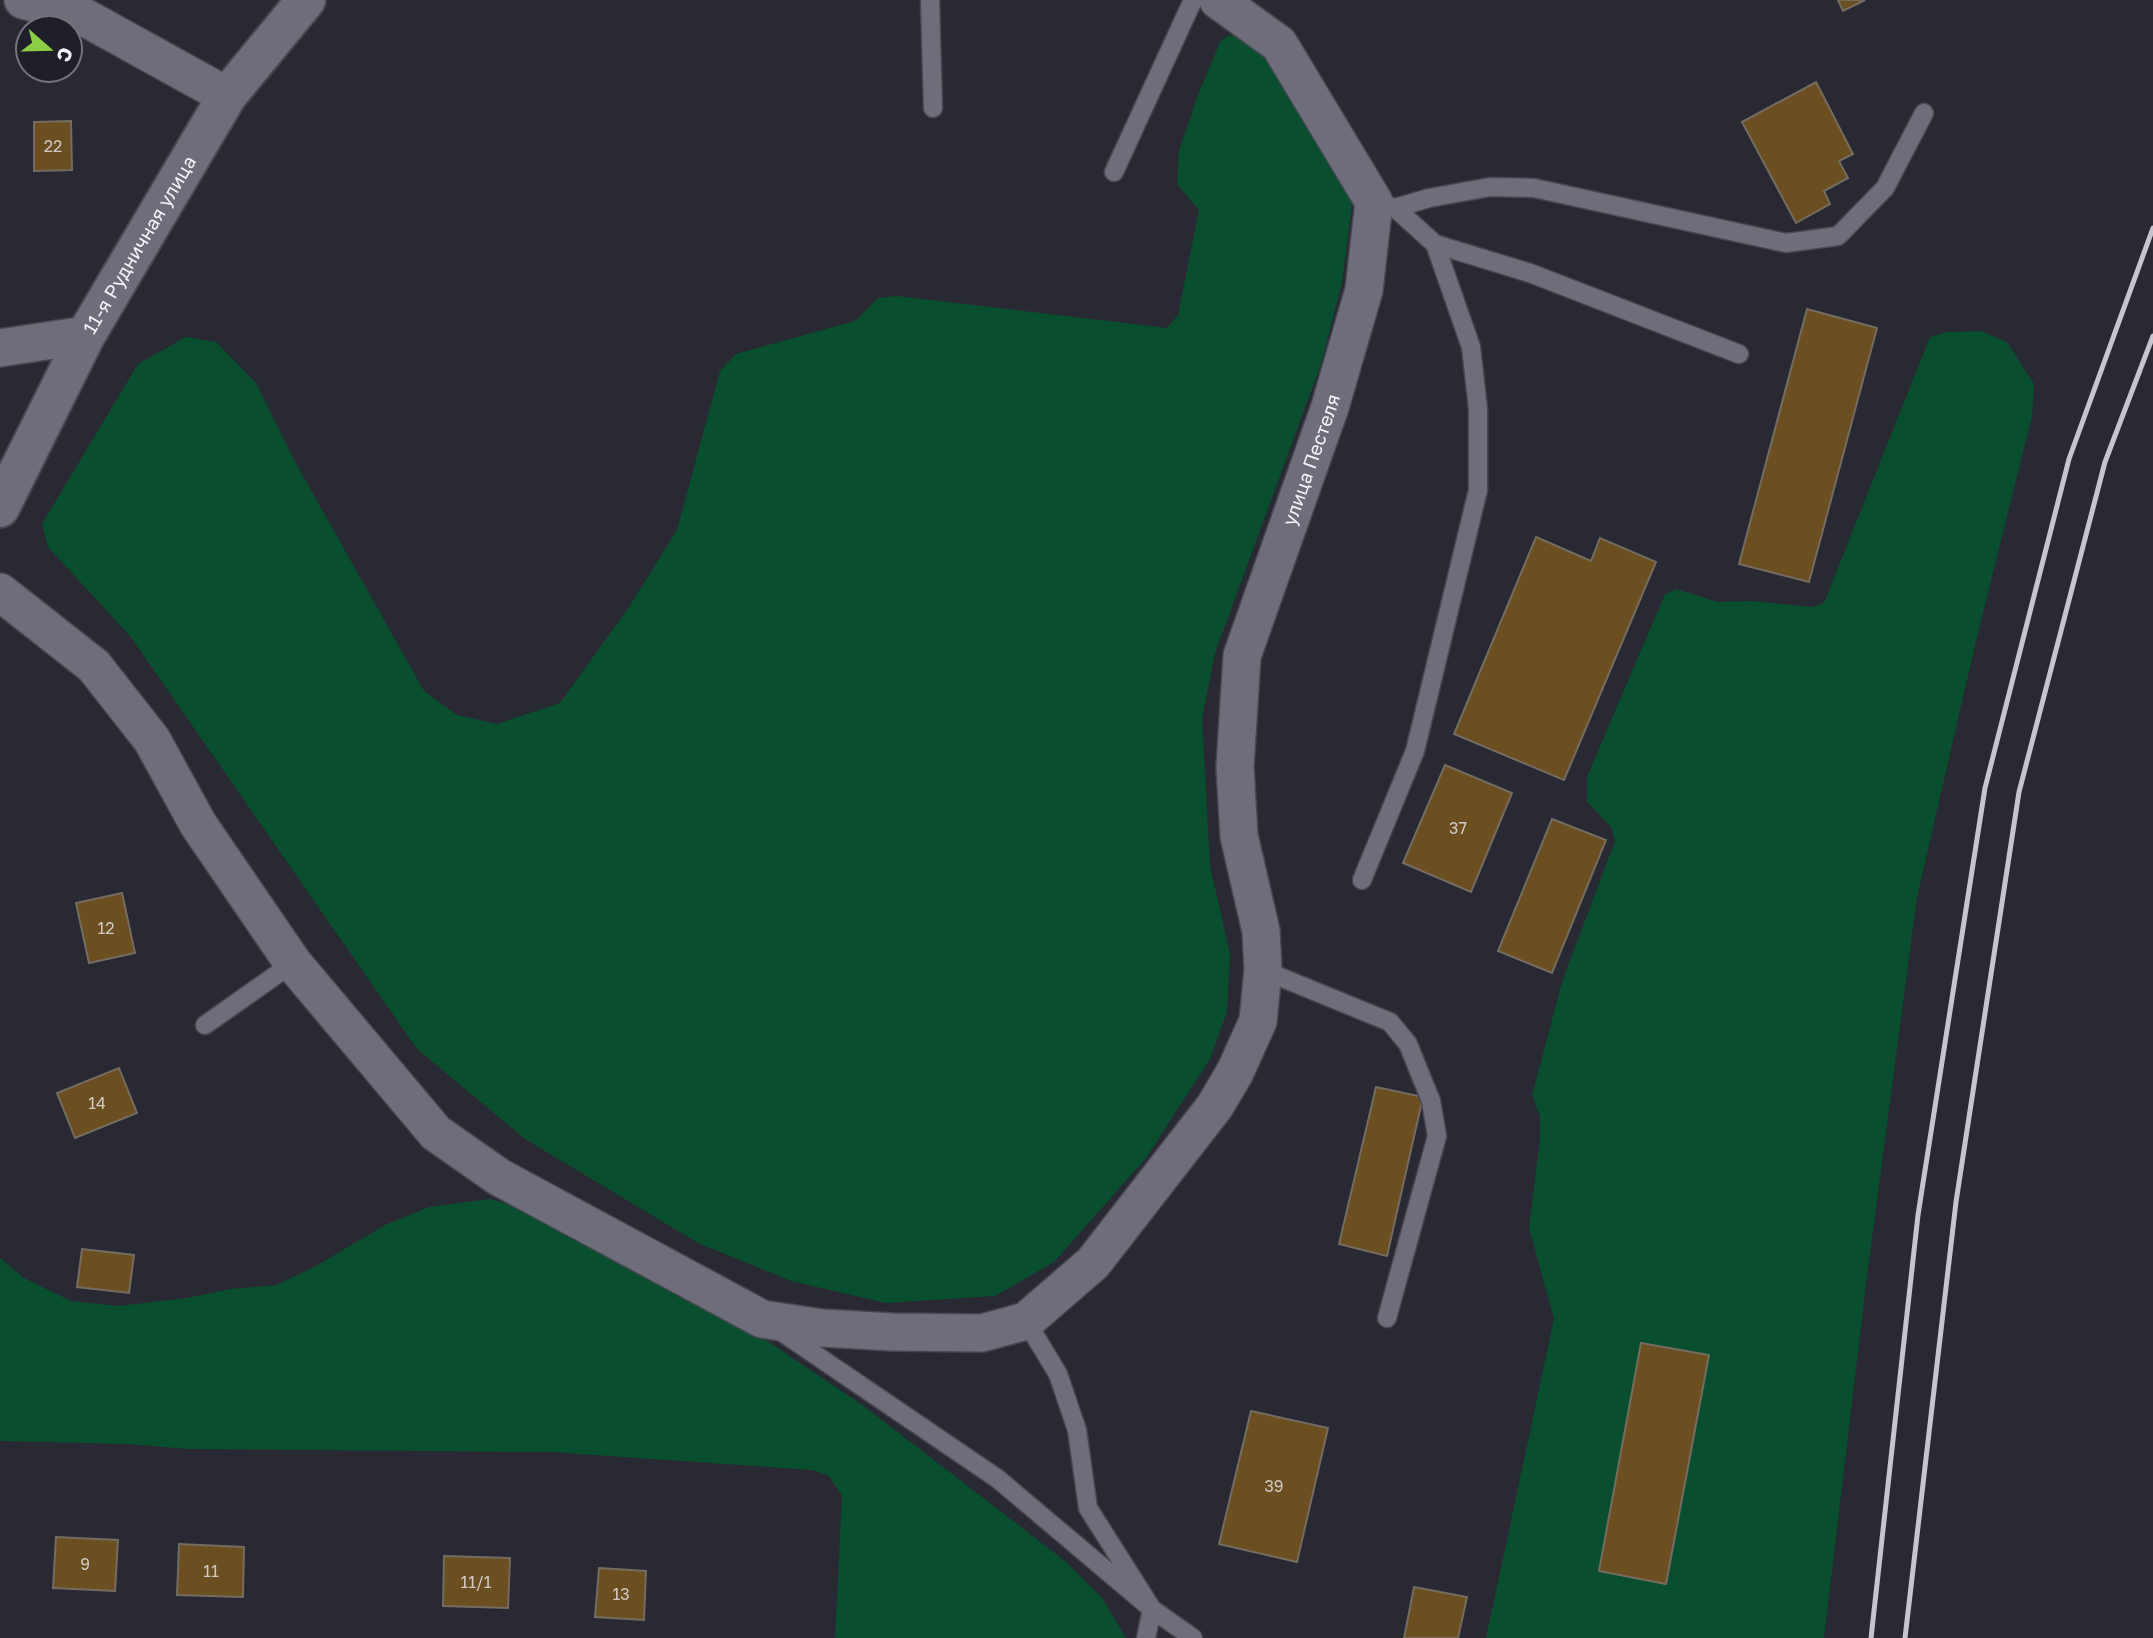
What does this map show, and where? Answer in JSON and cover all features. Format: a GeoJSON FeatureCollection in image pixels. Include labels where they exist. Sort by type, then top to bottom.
{"type":"FeatureCollection","features":[{"type":"Feature","properties":{"kind":"main road","name":"11-я Рудничная улица"},"geometry":{"type":"LineString","coordinates":[[0,508],[86,335],[227,96],[306,0]]}},
{"type":"Feature","properties":{"kind":"street"},"geometry":{"type":"LineString","coordinates":[[23,0],[84,17],[227,96]]}},
{"type":"Feature","properties":{"kind":"street"},"geometry":{"type":"LineString","coordinates":[[1217,0],[1279,44],[1385,205]]}},
{"type":"Feature","properties":{"kind":"street","name":"улица Пестеля"},"geometry":{"type":"LineString","coordinates":[[1026,1321],[1093,1263],[1215,1106],[1235,1072],[1258,1021],[1263,970],[1261,931],[1239,836],[1235,767],[1242,656],[1334,394],[1385,205]]}},
{"type":"Feature","properties":{"kind":"street"},"geometry":{"type":"LineString","coordinates":[[0,348],[86,335]]}},
{"type":"Feature","properties":{"kind":"street"},"geometry":{"type":"LineString","coordinates":[[0,592],[94,666],[152,740],[198,824],[293,963],[436,1133],[499,1177],[762,1319],[822,1328],[982,1334],[1026,1321]]}},
{"type":"Feature","properties":{"kind":"lane"},"geometry":{"type":"LineString","coordinates":[[930,0],[933,108]]}},
{"type":"Feature","properties":{"kind":"lane"},"geometry":{"type":"LineString","coordinates":[[1114,172],[1194,0]]}},
{"type":"Feature","properties":{"kind":"lane"},"geometry":{"type":"LineString","coordinates":[[1385,205],[1490,187],[1534,188],[1786,243],[1838,236],[1885,188],[1924,113]]}},
{"type":"Feature","properties":{"kind":"lane"},"geometry":{"type":"LineString","coordinates":[[1385,205],[1435,244],[1530,273],[1739,354]]}},
{"type":"Feature","properties":{"kind":"lane"},"geometry":{"type":"LineString","coordinates":[[1362,880],[1415,751],[1478,490],[1478,409],[1471,347],[1435,244]]}},
{"type":"Feature","properties":{"kind":"lane"},"geometry":{"type":"LineString","coordinates":[[205,1025],[293,963]]}},
{"type":"Feature","properties":{"kind":"lane"},"geometry":{"type":"LineString","coordinates":[[1263,970],[1390,1022],[1408,1044],[1431,1101],[1437,1136],[1387,1318]]}},
{"type":"Feature","properties":{"kind":"lane"},"geometry":{"type":"LineString","coordinates":[[762,1319],[998,1479],[1152,1609],[1193,1638]]}},
{"type":"Feature","properties":{"kind":"lane"},"geometry":{"type":"LineString","coordinates":[[1026,1321],[1058,1374],[1077,1430],[1088,1508],[1152,1609],[1146,1638]]}},
{"type":"Feature","properties":{"kind":"green space"},"geometry":{"type":"Polygon","coordinates":[[[1246,27],[1354,189],[1342,282],[1321,364],[1215,653],[1202,719],[1210,866],[1230,954],[1227,1012],[1210,1059],[1146,1158],[1054,1262],[995,1296],[886,1303],[791,1281],[698,1243],[525,1139],[417,1049],[130,636],[48,547],[42,524],[138,364],[186,337],[216,342],[256,383],[294,460],[424,691],[457,715],[497,724],[560,703],[629,607],[677,530],[720,371],[736,354],[855,321],[878,298],[897,296],[1167,328],[1178,315],[1199,210],[1177,184],[1179,151],[1199,92],[1221,40],[1246,27]]]}},
{"type":"Feature","properties":{"kind":"green space"},"geometry":{"type":"Polygon","coordinates":[[[1981,331],[2007,342],[2034,384],[2032,416],[1976,641],[1917,897],[1867,1276],[1824,1638],[1486,1638],[1554,1319],[1529,1228],[1540,1138],[1540,1116],[1532,1095],[1563,979],[1615,841],[1611,827],[1587,802],[1587,777],[1665,594],[1676,589],[1718,602],[1752,601],[1813,607],[1824,603],[1930,337],[1948,332],[1981,331]]]}},
{"type":"Feature","properties":{"kind":"green space"},"geometry":{"type":"Polygon","coordinates":[[[490,1199],[534,1212],[736,1320],[861,1404],[1065,1561],[1102,1598],[1126,1638],[835,1638],[842,1496],[829,1476],[812,1470],[552,1452],[188,1449],[128,1444],[0,1441],[0,1258],[24,1278],[71,1301],[118,1306],[187,1298],[231,1289],[276,1285],[316,1266],[385,1225],[429,1207],[490,1199]]]}},
{"type":"Feature","properties":{"kind":"building"},"geometry":{"type":"Polygon","coordinates":[[[1838,0],[1865,0],[1843,11],[1838,0]]]}},
{"type":"Feature","properties":{"kind":"building"},"geometry":{"type":"Polygon","coordinates":[[[1816,82],[1853,154],[1839,161],[1848,178],[1824,191],[1830,204],[1796,223],[1742,122],[1816,82]]]}},
{"type":"Feature","properties":{"kind":"building"},"geometry":{"type":"Polygon","coordinates":[[[71,121],[72,170],[34,171],[34,122],[71,121]]]}},
{"type":"Feature","properties":{"kind":"building"},"geometry":{"type":"Polygon","coordinates":[[[1807,309],[1877,328],[1809,582],[1739,564],[1807,309]]]}},
{"type":"Feature","properties":{"kind":"building"},"geometry":{"type":"Polygon","coordinates":[[[1536,537],[1591,561],[1600,538],[1656,562],[1564,780],[1454,734],[1536,537]]]}},
{"type":"Feature","properties":{"kind":"building"},"geometry":{"type":"Polygon","coordinates":[[[1445,765],[1512,793],[1471,892],[1403,863],[1445,765]]]}},
{"type":"Feature","properties":{"kind":"building"},"geometry":{"type":"Polygon","coordinates":[[[1552,819],[1606,840],[1552,973],[1498,951],[1552,819]]]}},
{"type":"Feature","properties":{"kind":"building"},"geometry":{"type":"Polygon","coordinates":[[[122,893],[135,953],[89,963],[76,903],[122,893]]]}},
{"type":"Feature","properties":{"kind":"building"},"geometry":{"type":"Polygon","coordinates":[[[119,1068],[137,1113],[75,1138],[57,1093],[119,1068]]]}},
{"type":"Feature","properties":{"kind":"building"},"geometry":{"type":"Polygon","coordinates":[[[1376,1087],[1423,1097],[1387,1256],[1339,1244],[1376,1087]]]}},
{"type":"Feature","properties":{"kind":"building"},"geometry":{"type":"Polygon","coordinates":[[[82,1249],[134,1255],[129,1293],[77,1287],[82,1249]]]}},
{"type":"Feature","properties":{"kind":"building"},"geometry":{"type":"Polygon","coordinates":[[[1641,1343],[1709,1355],[1666,1584],[1599,1571],[1641,1343]]]}},
{"type":"Feature","properties":{"kind":"building"},"geometry":{"type":"Polygon","coordinates":[[[1251,1411],[1328,1428],[1297,1562],[1219,1544],[1251,1411]]]}},
{"type":"Feature","properties":{"kind":"building"},"geometry":{"type":"Polygon","coordinates":[[[56,1537],[118,1540],[115,1591],[53,1588],[56,1537]]]}},
{"type":"Feature","properties":{"kind":"building"},"geometry":{"type":"Polygon","coordinates":[[[179,1544],[244,1547],[243,1597],[177,1595],[179,1544]]]}},
{"type":"Feature","properties":{"kind":"building"},"geometry":{"type":"Polygon","coordinates":[[[444,1556],[510,1558],[508,1608],[443,1606],[444,1556]]]}},
{"type":"Feature","properties":{"kind":"building"},"geometry":{"type":"Polygon","coordinates":[[[599,1568],[646,1571],[644,1620],[595,1617],[599,1568]]]}},
{"type":"Feature","properties":{"kind":"building"},"geometry":{"type":"Polygon","coordinates":[[[1414,1587],[1467,1597],[1458,1638],[1404,1638],[1414,1587]]]}},
{"type":"Feature","properties":{"kind":"railway"},"geometry":{"type":"LineString","coordinates":[[1871,1638],[1918,1215],[1985,788],[2069,459],[2153,228]]}},
{"type":"Feature","properties":{"kind":"railway"},"geometry":{"type":"LineString","coordinates":[[1905,1638],[1956,1202],[2019,792],[2105,462],[2153,336]]}}]}
